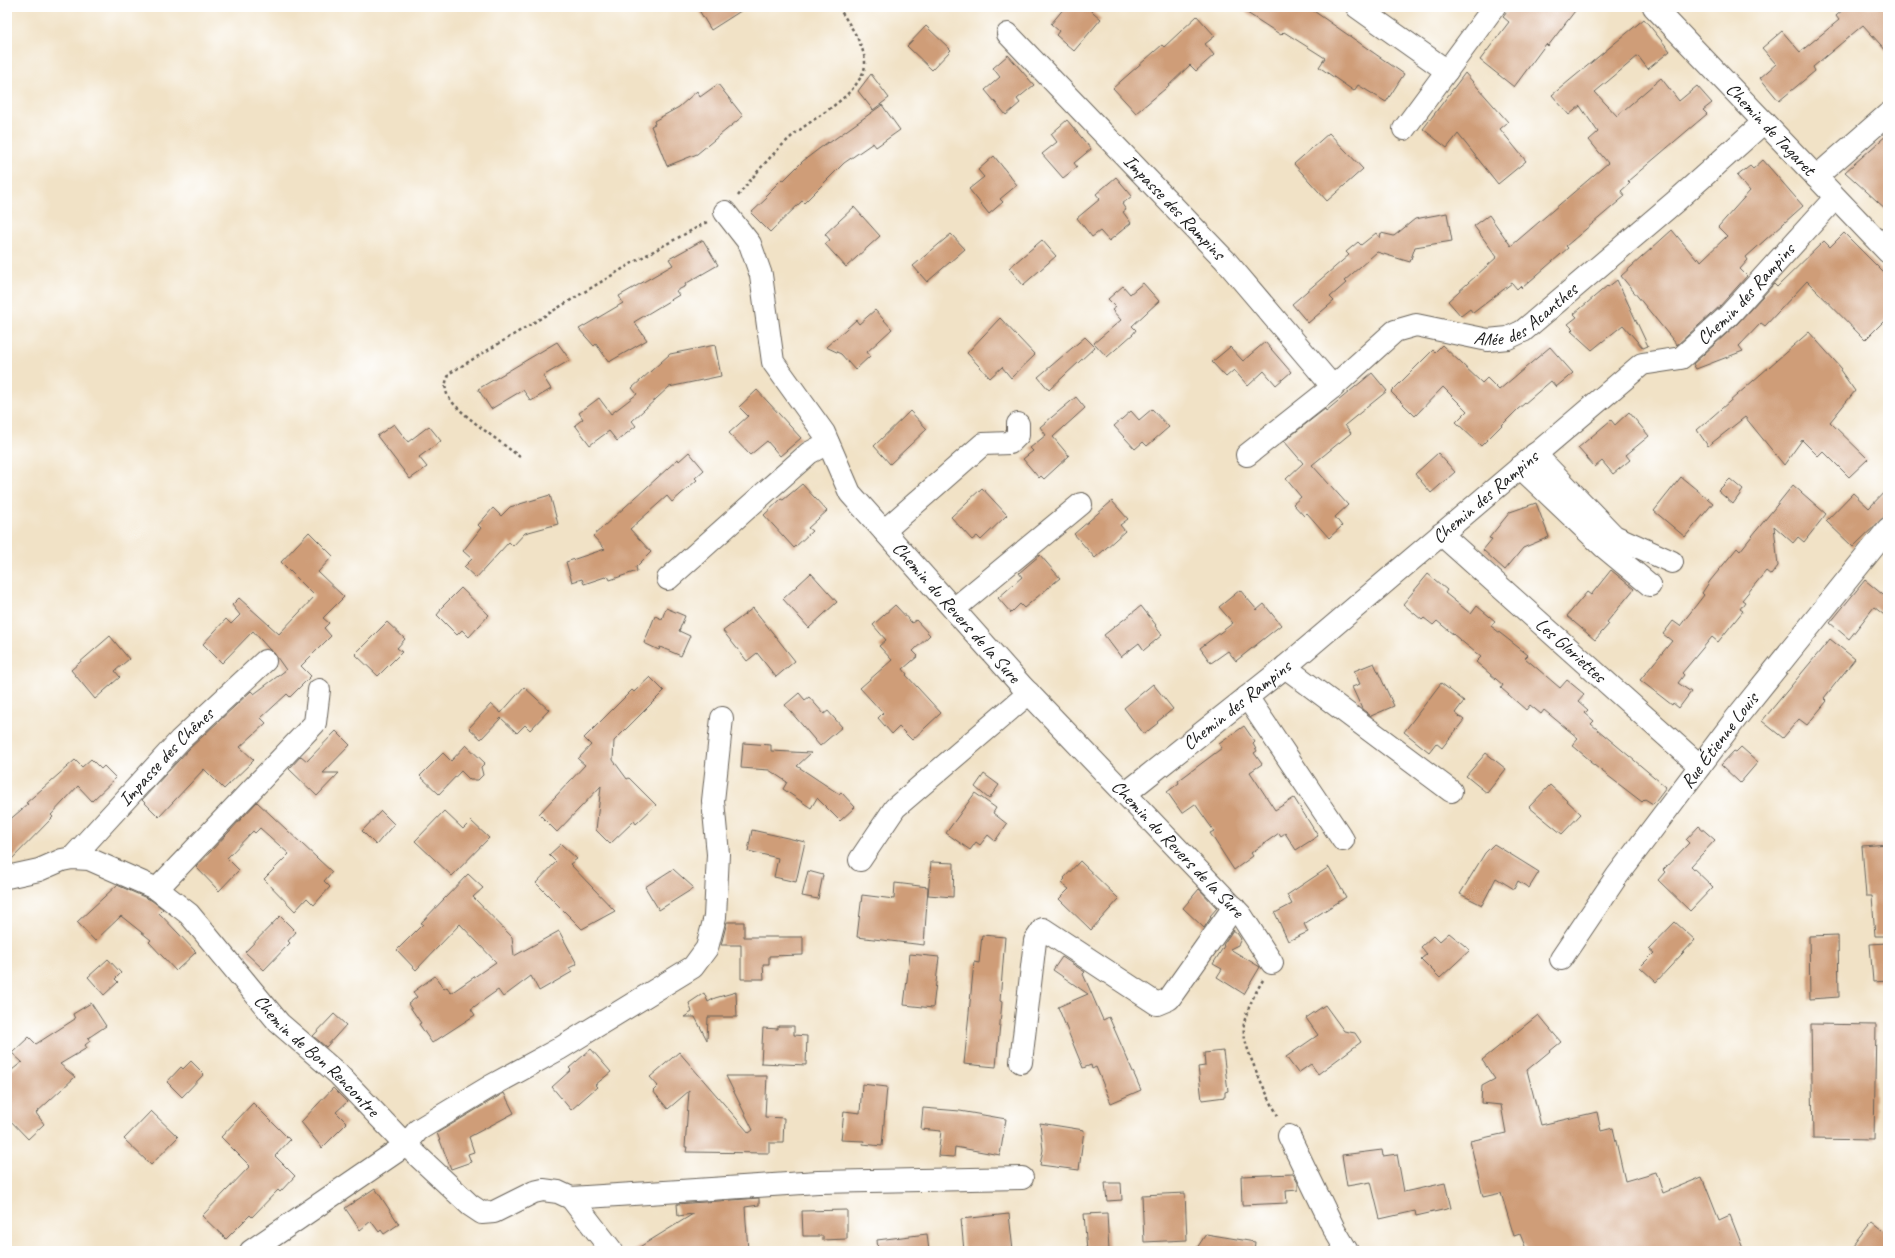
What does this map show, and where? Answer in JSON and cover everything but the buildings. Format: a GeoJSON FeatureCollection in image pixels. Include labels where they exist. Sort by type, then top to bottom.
{"type":"FeatureCollection","features":[{"type":"Feature","properties":{"kind":"street"},"geometry":{"type":"LineString","coordinates":[[1357,7],[1447,71]]}},
{"type":"Feature","properties":{"kind":"street"},"geometry":{"type":"LineString","coordinates":[[1404,129],[1494,7]]}},
{"type":"Feature","properties":{"kind":"street","name":"Chemin de Tagaret"},"geometry":{"type":"LineString","coordinates":[[1654,7],[1888,252]]}},
{"type":"Feature","properties":{"kind":"street","name":"Impasse des Rampins"},"geometry":{"type":"LineString","coordinates":[[1008,34],[1225,260],[1333,386]]}},
{"type":"Feature","properties":{"kind":"street"},"geometry":{"type":"LineString","coordinates":[[1816,177],[1888,114]]}},
{"type":"Feature","properties":{"kind":"street","name":"Allée des Acanthes"},"geometry":{"type":"LineString","coordinates":[[1247,455],[1333,386],[1396,331],[1416,325],[1488,340],[1508,338],[1523,331],[1676,201],[1764,122]]}},
{"type":"Feature","properties":{"kind":"street","name":"Chemin des Rampins"},"geometry":{"type":"LineString","coordinates":[[1125,794],[1285,667],[1642,364],[1680,358],[1729,315],[1835,198]]}},
{"type":"Feature","properties":{"kind":"street","name":"Chemin du Revers de la Sure"},"geometry":{"type":"LineString","coordinates":[[725,212],[750,244],[762,275],[773,362],[824,433],[850,493],[1029,693],[1241,914],[1272,963]]}},
{"type":"Feature","properties":{"kind":"street"},"geometry":{"type":"LineString","coordinates":[[884,531],[983,444],[1010,443],[1018,435],[1018,424]]}},
{"type":"Feature","properties":{"kind":"street"},"geometry":{"type":"LineString","coordinates":[[668,579],[809,453],[828,443]]}},
{"type":"Feature","properties":{"kind":"street"},"geometry":{"type":"LineString","coordinates":[[1527,461],[1614,536],[1672,562]]}},
{"type":"Feature","properties":{"kind":"street"},"geometry":{"type":"LineString","coordinates":[[1527,461],[1604,547],[1650,585]]}},
{"type":"Feature","properties":{"kind":"street"},"geometry":{"type":"LineString","coordinates":[[954,609],[1081,504]]}},
{"type":"Feature","properties":{"kind":"street","name":"Rue Étienne Louis"},"geometry":{"type":"LineString","coordinates":[[1561,959],[1617,876],[1737,717],[1888,529]]}},
{"type":"Feature","properties":{"kind":"street","name":"Les Gloriettes"},"geometry":{"type":"LineString","coordinates":[[1441,534],[1700,766]]}},
{"type":"Feature","properties":{"kind":"street","name":"Impasse des Chênes"},"geometry":{"type":"LineString","coordinates":[[72,858],[180,740],[265,661]]}},
{"type":"Feature","properties":{"kind":"street"},"geometry":{"type":"LineString","coordinates":[[1285,667],[1451,791]]}},
{"type":"Feature","properties":{"kind":"street"},"geometry":{"type":"LineString","coordinates":[[157,888],[315,723],[319,690]]}},
{"type":"Feature","properties":{"kind":"street"},"geometry":{"type":"LineString","coordinates":[[860,860],[895,808],[1029,693]]}},
{"type":"Feature","properties":{"kind":"street"},"geometry":{"type":"LineString","coordinates":[[1247,697],[1343,840]]}},
{"type":"Feature","properties":{"kind":"street"},"geometry":{"type":"LineString","coordinates":[[251,1251],[406,1145],[418,1130],[490,1086],[566,1045],[693,967],[707,948],[715,917],[718,854],[713,801],[722,718]]}},
{"type":"Feature","properties":{"kind":"street","name":"Chemin de Bon Rencontre"},"geometry":{"type":"LineString","coordinates":[[7,877],[39,870],[62,860],[72,858],[89,859],[102,863],[157,888],[189,914],[280,1023],[338,1074],[406,1145],[470,1205],[482,1213],[494,1212],[534,1192],[543,1190],[558,1192],[571,1198]]}},
{"type":"Feature","properties":{"kind":"street"},"geometry":{"type":"LineString","coordinates":[[1021,1062],[1035,942],[1043,929],[1157,1004],[1169,999],[1234,907]]}},
{"type":"Feature","properties":{"kind":"street"},"geometry":{"type":"LineString","coordinates":[[1289,1136],[1334,1229],[1347,1251]]}},
{"type":"Feature","properties":{"kind":"street"},"geometry":{"type":"LineString","coordinates":[[571,1198],[818,1182],[1022,1178]]}},
{"type":"Feature","properties":{"kind":"street"},"geometry":{"type":"LineString","coordinates":[[571,1198],[612,1251]]}},
{"type":"Feature","properties":{"kind":"path"},"geometry":{"type":"LineString","coordinates":[[520,457],[459,408],[447,395],[445,382],[450,373],[639,260],[725,212],[756,172],[791,137],[852,91],[864,69],[863,50],[856,34],[838,7]]}},
{"type":"Feature","properties":{"kind":"path"},"geometry":{"type":"LineString","coordinates":[[1269,1098],[1247,1047],[1244,1024],[1256,991],[1272,963]]}}]}
